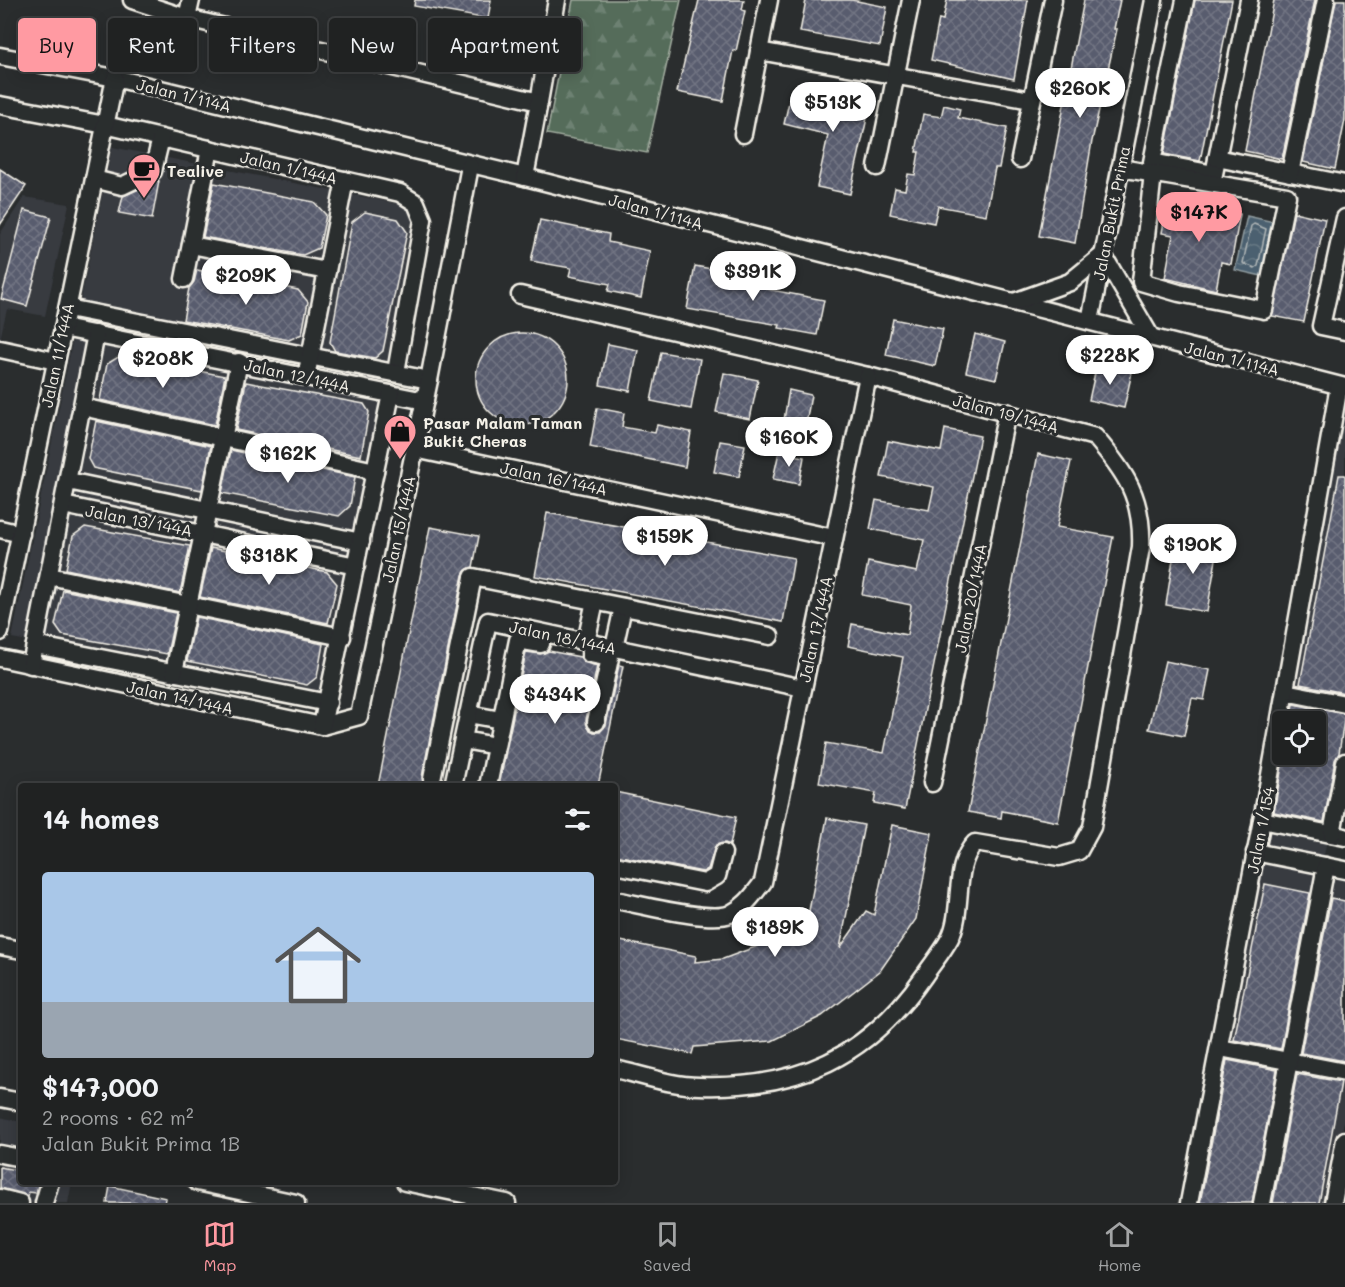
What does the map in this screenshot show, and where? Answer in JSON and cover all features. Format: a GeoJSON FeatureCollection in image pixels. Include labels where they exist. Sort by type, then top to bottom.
{"type":"FeatureCollection","features":[{"type":"Feature","properties":{"kind":"street"},"geometry":{"type":"LineString","coordinates":[[132,0],[188,18],[191,0]]}},
{"type":"Feature","properties":{"kind":"street"},"geometry":{"type":"LineString","coordinates":[[525,177],[557,0]]}},
{"type":"Feature","properties":{"kind":"street"},"geometry":{"type":"LineString","coordinates":[[742,134],[770,0]]}},
{"type":"Feature","properties":{"kind":"street"},"geometry":{"type":"LineString","coordinates":[[878,167],[911,0]]}},
{"type":"Feature","properties":{"kind":"street"},"geometry":{"type":"LineString","coordinates":[[1020,159],[1053,0]]}},
{"type":"Feature","properties":{"kind":"street","name":"Jalan Bukit Prima"},"geometry":{"type":"LineString","coordinates":[[1090,321],[1154,0]]}},
{"type":"Feature","properties":{"kind":"street"},"geometry":{"type":"LineString","coordinates":[[1185,0],[1152,162],[1214,174],[1249,0]]}},
{"type":"Feature","properties":{"kind":"street"},"geometry":{"type":"LineString","coordinates":[[1290,173],[1326,0]]}},
{"type":"Feature","properties":{"kind":"street"},"geometry":{"type":"LineString","coordinates":[[197,20],[539,102]]}},
{"type":"Feature","properties":{"kind":"street"},"geometry":{"type":"LineString","coordinates":[[759,51],[1031,100]]}},
{"type":"Feature","properties":{"kind":"street","name":"Jalan 1/114A"},"geometry":{"type":"LineString","coordinates":[[0,56],[115,78],[470,166],[525,177],[1342,386]]}},
{"type":"Feature","properties":{"kind":"street","name":"Jalan 11/144A"},"geometry":{"type":"LineString","coordinates":[[0,632],[115,78]]}},
{"type":"Feature","properties":{"kind":"street","name":"Jalan 1/144A"},"geometry":{"type":"LineString","coordinates":[[0,105],[105,125],[345,180],[400,193],[416,203],[423,220],[396,372]]}},
{"type":"Feature","properties":{"kind":"street"},"geometry":{"type":"LineString","coordinates":[[94,179],[122,186],[153,171],[161,138]]}},
{"type":"Feature","properties":{"kind":"street"},"geometry":{"type":"LineString","coordinates":[[184,279],[210,149]]}},
{"type":"Feature","properties":{"kind":"street"},"geometry":{"type":"LineString","coordinates":[[1217,158],[1345,184]]}},
{"type":"Feature","properties":{"kind":"street","name":"Jalan 15/144A"},"geometry":{"type":"LineString","coordinates":[[359,716],[425,401],[470,166]]}},
{"type":"Feature","properties":{"kind":"street"},"geometry":{"type":"LineString","coordinates":[[1120,168],[1153,173],[1287,196],[1264,310],[1179,293],[1141,282],[1153,173]]}},
{"type":"Feature","properties":{"kind":"street"},"geometry":{"type":"LineString","coordinates":[[306,376],[345,180]]}},
{"type":"Feature","properties":{"kind":"street"},"geometry":{"type":"LineString","coordinates":[[1345,218],[1321,326],[1345,331]]}},
{"type":"Feature","properties":{"kind":"street"},"geometry":{"type":"LineString","coordinates":[[191,245],[327,271]]}},
{"type":"Feature","properties":{"kind":"street"},"geometry":{"type":"LineString","coordinates":[[1014,302],[1070,282],[1103,255],[1151,337]]}},
{"type":"Feature","properties":{"kind":"street","name":"Jalan 19/144A"},"geometry":{"type":"LineString","coordinates":[[520,295],[868,376],[1095,437],[1120,467],[1138,502],[1142,524],[1142,547],[1092,827],[1079,851],[1059,857],[975,843],[965,857],[954,926],[945,946],[893,1018],[837,1058],[770,1083],[732,1086],[697,1086],[618,1071]]}},
{"type":"Feature","properties":{"kind":"street","name":"Jalan 12/144A"},"geometry":{"type":"LineString","coordinates":[[68,308],[429,380]]}},
{"type":"Feature","properties":{"kind":"street","name":"Jalan 12/144A"},"geometry":{"type":"LineString","coordinates":[[63,328],[425,401]]}},
{"type":"Feature","properties":{"kind":"street"},"geometry":{"type":"LineString","coordinates":[[31,665],[96,334]]}},
{"type":"Feature","properties":{"kind":"street"},"geometry":{"type":"LineString","coordinates":[[0,349],[56,361]]}},
{"type":"Feature","properties":{"kind":"street"},"geometry":{"type":"LineString","coordinates":[[174,672],[239,362]]}},
{"type":"Feature","properties":{"kind":"street","name":"Jalan 17/144A"},"geometry":{"type":"LineString","coordinates":[[618,901],[702,916],[728,915],[747,903],[763,882],[868,376]]}},
{"type":"Feature","properties":{"kind":"street","name":"Jalan 1/154"},"geometry":{"type":"LineString","coordinates":[[1189,1203],[1220,1048],[1342,386]]}},
{"type":"Feature","properties":{"kind":"street","name":"Jalan 15/144A"},"geometry":{"type":"LineString","coordinates":[[322,726],[391,394]]}},
{"type":"Feature","properties":{"kind":"street"},"geometry":{"type":"LineString","coordinates":[[82,407],[375,471]]}},
{"type":"Feature","properties":{"kind":"street","name":"Jalan 20/144A"},"geometry":{"type":"LineString","coordinates":[[932,783],[1007,412]]}},
{"type":"Feature","properties":{"kind":"street","name":"Jalan 16/144A"},"geometry":{"type":"LineString","coordinates":[[415,448],[834,538]]}},
{"type":"Feature","properties":{"kind":"street","name":"Jalan 13/144A"},"geometry":{"type":"LineString","coordinates":[[68,481],[361,542]]}},
{"type":"Feature","properties":{"kind":"street","name":"Jalan 13/144A"},"geometry":{"type":"LineString","coordinates":[[63,505],[203,532],[356,566]]}},
{"type":"Feature","properties":{"kind":"street"},"geometry":{"type":"LineString","coordinates":[[0,529],[21,534]]}},
{"type":"Feature","properties":{"kind":"street"},"geometry":{"type":"LineString","coordinates":[[49,576],[342,637]]}},
{"type":"Feature","properties":{"kind":"street"},"geometry":{"type":"LineString","coordinates":[[432,779],[473,577],[770,636]]}},
{"type":"Feature","properties":{"kind":"street"},"geometry":{"type":"LineString","coordinates":[[586,642],[595,601]]}},
{"type":"Feature","properties":{"kind":"street"},"geometry":{"type":"LineString","coordinates":[[614,648],[623,607]]}},
{"type":"Feature","properties":{"kind":"street","name":"Jalan 18/144A"},"geometry":{"type":"LineString","coordinates":[[454,783],[488,621],[803,688]]}},
{"type":"Feature","properties":{"kind":"street"},"geometry":{"type":"LineString","coordinates":[[489,783],[518,640],[610,658],[596,722]]}},
{"type":"Feature","properties":{"kind":"street","name":"Jalan 14/144A"},"geometry":{"type":"LineString","coordinates":[[35,645],[328,703]]}},
{"type":"Feature","properties":{"kind":"street","name":"Jalan 14/144A"},"geometry":{"type":"LineString","coordinates":[[0,658],[322,726],[359,716]]}},
{"type":"Feature","properties":{"kind":"street"},"geometry":{"type":"LineString","coordinates":[[1285,692],[1345,704]]}},
{"type":"Feature","properties":{"kind":"street"},"geometry":{"type":"LineString","coordinates":[[468,714],[501,720]]}},
{"type":"Feature","properties":{"kind":"street"},"geometry":{"type":"LineString","coordinates":[[463,740],[495,746]]}},
{"type":"Feature","properties":{"kind":"street"},"geometry":{"type":"LineString","coordinates":[[1262,820],[1339,836],[1345,762]]}},
{"type":"Feature","properties":{"kind":"street"},"geometry":{"type":"LineString","coordinates":[[618,866],[705,884],[717,876],[723,852]]}},
{"type":"Feature","properties":{"kind":"street"},"geometry":{"type":"LineString","coordinates":[[1255,852],[1345,870]]}},
{"type":"Feature","properties":{"kind":"street"},"geometry":{"type":"LineString","coordinates":[[1262,1203],[1326,866]]}},
{"type":"Feature","properties":{"kind":"street"},"geometry":{"type":"LineString","coordinates":[[0,946],[18,949]]}},
{"type":"Feature","properties":{"kind":"street"},"geometry":{"type":"LineString","coordinates":[[1220,1048],[1345,1072]]}},
{"type":"Feature","properties":{"kind":"street"},"geometry":{"type":"LineString","coordinates":[[0,1098],[18,1101]]}},
{"type":"Feature","properties":{"kind":"street"},"geometry":{"type":"LineString","coordinates":[[1333,1203],[1345,1140]]}},
{"type":"Feature","properties":{"kind":"street"},"geometry":{"type":"LineString","coordinates":[[0,1154],[18,1157]]}},
{"type":"Feature","properties":{"kind":"street"},"geometry":{"type":"LineString","coordinates":[[44,1203],[49,1185]]}},
{"type":"Feature","properties":{"kind":"street"},"geometry":{"type":"LineString","coordinates":[[211,1185],[296,1203]]}},
{"type":"Feature","properties":{"kind":"street"},"geometry":{"type":"LineString","coordinates":[[420,1185],[507,1203]]}},
{"type":"Feature","properties":{"kind":"street"},"geometry":{"type":"LineString","coordinates":[[0,1198],[20,1203]]}},
{"type":"Feature","properties":{"kind":"shaded area"},"geometry":{"type":"Polygon","coordinates":[[[112,147],[409,206],[417,221],[324,696],[12,638],[112,147]]]}},
{"type":"Feature","properties":{"kind":"shaded area"},"geometry":{"type":"Polygon","coordinates":[[[24,197],[69,204],[45,316],[7,309],[0,339],[0,234],[24,197]]]}},
{"type":"Feature","properties":{"kind":"shaded area"},"geometry":{"type":"Polygon","coordinates":[[[1345,397],[1345,740],[1321,872],[1345,876],[1345,1116],[1328,1203],[1194,1203],[1275,765],[1326,765],[1326,711],[1286,711],[1345,397]]]}},
{"type":"Feature","properties":{"kind":"shaded area"},"geometry":{"type":"Polygon","coordinates":[[[0,1117],[18,1121],[18,1185],[71,1185],[68,1203],[0,1203],[0,1117]]]}},
{"type":"Feature","properties":{"kind":"green space"},"geometry":{"type":"Polygon","coordinates":[[[573,0],[681,0],[647,153],[547,134],[559,72],[581,72],[581,18],[570,18],[573,0]]]}},
{"type":"Feature","properties":{"kind":"water"},"geometry":{"type":"Polygon","coordinates":[[[1247,216],[1274,222],[1262,276],[1235,270],[1247,216]]]}},
{"type":"Feature","properties":{"kind":"building"},"geometry":{"type":"Polygon","coordinates":[[[415,0],[491,0],[488,18],[414,6],[415,0]]]}},
{"type":"Feature","properties":{"kind":"building"},"geometry":{"type":"Polygon","coordinates":[[[699,0],[744,0],[742,10],[745,11],[736,51],[733,50],[723,101],[677,92],[699,0]]]}},
{"type":"Feature","properties":{"kind":"building"},"geometry":{"type":"Polygon","coordinates":[[[806,0],[852,0],[887,7],[880,46],[800,32],[806,0]]]}},
{"type":"Feature","properties":{"kind":"building"},"geometry":{"type":"Polygon","coordinates":[[[947,0],[1028,0],[1014,79],[931,60],[939,19],[943,20],[947,0]]]}},
{"type":"Feature","properties":{"kind":"building"},"geometry":{"type":"Polygon","coordinates":[[[1084,0],[1120,0],[1114,29],[1117,29],[1092,141],[1075,243],[1039,236],[1084,0]]]}},
{"type":"Feature","properties":{"kind":"building"},"geometry":{"type":"Polygon","coordinates":[[[1195,0],[1232,0],[1200,161],[1164,154],[1195,0]]]}},
{"type":"Feature","properties":{"kind":"building"},"geometry":{"type":"Polygon","coordinates":[[[1274,0],[1315,0],[1282,159],[1245,151],[1274,0]]]}},
{"type":"Feature","properties":{"kind":"building"},"geometry":{"type":"Polygon","coordinates":[[[1336,0],[1345,0],[1345,120],[1335,169],[1303,162],[1336,0]]]}},
{"type":"Feature","properties":{"kind":"building"},"geometry":{"type":"Polygon","coordinates":[[[792,89],[833,99],[835,91],[871,100],[850,194],[817,187],[828,135],[784,124],[792,89]]]}},
{"type":"Feature","properties":{"kind":"building"},"geometry":{"type":"Polygon","coordinates":[[[944,105],[960,109],[958,118],[1007,128],[999,168],[995,168],[986,215],[938,206],[934,223],[890,214],[895,188],[905,190],[908,174],[915,175],[919,152],[916,152],[923,114],[941,117],[944,105]]]}},
{"type":"Feature","properties":{"kind":"building"},"geometry":{"type":"Polygon","coordinates":[[[0,169],[26,186],[0,225],[0,169]]]}},
{"type":"Feature","properties":{"kind":"building"},"geometry":{"type":"Polygon","coordinates":[[[159,181],[152,219],[119,213],[123,196],[159,181]]]}},
{"type":"Feature","properties":{"kind":"building"},"geometry":{"type":"Polygon","coordinates":[[[214,183],[314,202],[326,215],[319,248],[303,255],[203,237],[214,183]]]}},
{"type":"Feature","properties":{"kind":"building"},"geometry":{"type":"Polygon","coordinates":[[[1168,200],[1240,214],[1231,264],[1221,262],[1216,290],[1165,278],[1173,235],[1162,233],[1168,200]]]}},
{"type":"Feature","properties":{"kind":"building"},"geometry":{"type":"Polygon","coordinates":[[[24,210],[51,217],[27,306],[1,299],[24,210]]]}},
{"type":"Feature","properties":{"kind":"building"},"geometry":{"type":"Polygon","coordinates":[[[365,212],[398,219],[407,232],[383,351],[375,358],[335,351],[330,342],[352,222],[365,212]]]}},
{"type":"Feature","properties":{"kind":"building"},"geometry":{"type":"Polygon","coordinates":[[[1294,212],[1325,219],[1304,322],[1272,316],[1294,212]]]}},
{"type":"Feature","properties":{"kind":"building"},"geometry":{"type":"Polygon","coordinates":[[[540,220],[609,234],[608,242],[650,251],[641,298],[608,291],[610,284],[569,276],[571,268],[531,261],[540,220]]]}},
{"type":"Feature","properties":{"kind":"building"},"geometry":{"type":"Polygon","coordinates":[[[695,266],[723,271],[722,276],[767,285],[766,289],[824,300],[817,335],[779,328],[780,325],[687,309],[695,266]]]}},
{"type":"Feature","properties":{"kind":"building"},"geometry":{"type":"Polygon","coordinates":[[[197,270],[298,290],[308,302],[302,334],[289,340],[183,320],[189,288],[194,282],[197,270]]]}},
{"type":"Feature","properties":{"kind":"building"},"geometry":{"type":"Polygon","coordinates":[[[893,319],[943,329],[935,366],[886,355],[893,319]]]}},
{"type":"Feature","properties":{"kind":"building"},"geometry":{"type":"Polygon","coordinates":[[[522,333],[539,337],[554,347],[564,362],[568,379],[564,396],[554,411],[539,421],[522,425],[505,421],[490,411],[480,396],[476,379],[480,362],[490,347],[505,337],[522,333]]]}},
{"type":"Feature","properties":{"kind":"building"},"geometry":{"type":"Polygon","coordinates":[[[975,334],[1005,342],[996,379],[966,372],[975,334]]]}},
{"type":"Feature","properties":{"kind":"building"},"geometry":{"type":"Polygon","coordinates":[[[608,344],[638,350],[630,391],[600,385],[608,344]]]}},
{"type":"Feature","properties":{"kind":"building"},"geometry":{"type":"Polygon","coordinates":[[[661,352],[700,359],[691,409],[651,401],[661,352]]]}},
{"type":"Feature","properties":{"kind":"building"},"geometry":{"type":"Polygon","coordinates":[[[120,356],[225,376],[215,425],[100,400],[107,364],[120,356]]]}},
{"type":"Feature","properties":{"kind":"building"},"geometry":{"type":"Polygon","coordinates":[[[1097,364],[1132,372],[1124,408],[1089,400],[1097,364]]]}},
{"type":"Feature","properties":{"kind":"building"},"geometry":{"type":"Polygon","coordinates":[[[724,373],[758,380],[750,419],[716,412],[724,373]]]}},
{"type":"Feature","properties":{"kind":"building"},"geometry":{"type":"Polygon","coordinates":[[[246,382],[364,404],[369,412],[361,456],[236,430],[246,382]]]}},
{"type":"Feature","properties":{"kind":"building"},"geometry":{"type":"Polygon","coordinates":[[[789,390],[811,395],[806,424],[784,420],[789,390]]]}},
{"type":"Feature","properties":{"kind":"building"},"geometry":{"type":"Polygon","coordinates":[[[597,408],[624,413],[622,427],[655,433],[657,425],[691,432],[685,467],[590,447],[597,408]]]}},
{"type":"Feature","properties":{"kind":"building"},"geometry":{"type":"Polygon","coordinates":[[[96,421],[211,446],[202,490],[93,468],[88,459],[96,421]]]}},
{"type":"Feature","properties":{"kind":"building"},"geometry":{"type":"Polygon","coordinates":[[[945,429],[980,436],[905,809],[874,803],[876,793],[819,783],[826,743],[884,753],[903,657],[848,646],[852,624],[907,635],[911,605],[862,595],[868,562],[917,572],[924,540],[870,529],[876,500],[929,510],[934,487],[881,477],[888,441],[941,451],[945,429]]]}},
{"type":"Feature","properties":{"kind":"building"},"geometry":{"type":"Polygon","coordinates":[[[720,441],[745,445],[739,477],[714,472],[720,441]]]}},
{"type":"Feature","properties":{"kind":"building"},"geometry":{"type":"Polygon","coordinates":[[[231,450],[355,477],[350,506],[339,516],[222,493],[231,450]]]}},
{"type":"Feature","properties":{"kind":"building"},"geometry":{"type":"Polygon","coordinates":[[[779,452],[804,457],[799,484],[773,479],[779,452]]]}},
{"type":"Feature","properties":{"kind":"building"},"geometry":{"type":"Polygon","coordinates":[[[1038,454],[1071,461],[1057,527],[1113,537],[1058,822],[1002,811],[1001,818],[968,812],[1038,454]]]}},
{"type":"Feature","properties":{"kind":"building"},"geometry":{"type":"Polygon","coordinates":[[[1339,475],[1345,475],[1345,693],[1300,684],[1339,475]]]}},
{"type":"Feature","properties":{"kind":"building"},"geometry":{"type":"Polygon","coordinates":[[[547,513],[794,558],[783,622],[535,576],[547,513]]]}},
{"type":"Feature","properties":{"kind":"building"},"geometry":{"type":"Polygon","coordinates":[[[85,527],[190,546],[180,593],[66,569],[73,536],[85,527]]]}},
{"type":"Feature","properties":{"kind":"building"},"geometry":{"type":"Polygon","coordinates":[[[430,527],[479,536],[473,567],[466,570],[463,575],[422,777],[423,783],[379,783],[430,527]]]}},
{"type":"Feature","properties":{"kind":"building"},"geometry":{"type":"Polygon","coordinates":[[[1187,536],[1219,542],[1207,612],[1166,605],[1174,553],[1183,555],[1187,536]]]}},
{"type":"Feature","properties":{"kind":"building"},"geometry":{"type":"Polygon","coordinates":[[[211,548],[327,572],[337,584],[328,623],[200,597],[211,548]]]}},
{"type":"Feature","properties":{"kind":"building"},"geometry":{"type":"Polygon","coordinates":[[[63,590],[176,613],[167,654],[62,635],[55,625],[63,590]]]}},
{"type":"Feature","properties":{"kind":"building"},"geometry":{"type":"Polygon","coordinates":[[[196,617],[323,644],[317,677],[307,685],[187,661],[196,617]]]}},
{"type":"Feature","properties":{"kind":"building"},"geometry":{"type":"Polygon","coordinates":[[[549,651],[580,657],[584,662],[597,666],[586,720],[589,729],[594,732],[600,732],[606,725],[619,665],[623,666],[599,783],[500,783],[526,652],[540,654],[549,651]]]}},
{"type":"Feature","properties":{"kind":"building"},"geometry":{"type":"Polygon","coordinates":[[[1165,661],[1210,670],[1204,700],[1192,698],[1184,736],[1149,729],[1165,661]]]}},
{"type":"Feature","properties":{"kind":"building"},"geometry":{"type":"Polygon","coordinates":[[[1293,704],[1345,714],[1324,822],[1274,812],[1282,765],[1326,765],[1326,711],[1292,711],[1293,704]]]}},
{"type":"Feature","properties":{"kind":"building"},"geometry":{"type":"Polygon","coordinates":[[[618,793],[736,817],[730,845],[725,843],[716,845],[708,869],[703,872],[618,856],[618,793]]]}},
{"type":"Feature","properties":{"kind":"building"},"geometry":{"type":"Polygon","coordinates":[[[827,818],[864,825],[840,948],[866,911],[874,915],[892,825],[932,833],[916,919],[880,971],[822,1016],[772,1041],[694,1047],[692,1054],[618,1040],[618,941],[696,956],[695,962],[723,959],[755,947],[770,938],[792,913],[807,921],[827,818]]]}},
{"type":"Feature","properties":{"kind":"building"},"geometry":{"type":"Polygon","coordinates":[[[1265,884],[1310,893],[1281,1049],[1234,1040],[1265,884]]]}},
{"type":"Feature","properties":{"kind":"building"},"geometry":{"type":"Polygon","coordinates":[[[1331,898],[1345,901],[1345,1061],[1301,1053],[1331,898]]]}},
{"type":"Feature","properties":{"kind":"building"},"geometry":{"type":"Polygon","coordinates":[[[1227,1060],[1277,1070],[1252,1203],[1200,1203],[1227,1060]]]}},
{"type":"Feature","properties":{"kind":"building"},"geometry":{"type":"Polygon","coordinates":[[[1297,1074],[1341,1082],[1322,1187],[1319,1203],[1273,1203],[1297,1074]]]}},
{"type":"Feature","properties":{"kind":"building"},"geometry":{"type":"Polygon","coordinates":[[[0,1167],[18,1170],[18,1185],[38,1185],[36,1193],[29,1192],[28,1196],[0,1188],[0,1167]]]}},
{"type":"Feature","properties":{"kind":"building"},"geometry":{"type":"Polygon","coordinates":[[[110,1186],[166,1198],[165,1203],[107,1203],[110,1186]]]}},
{"type":"Feature","properties":{"kind":"place","name":"Tealive"},"geometry":{"type":"Point","coordinates":[144,199]}},
{"type":"Feature","properties":{"kind":"place","name":"Pasar Malam Taman Bukit Cheras"},"geometry":{"type":"Point","coordinates":[400,460]}}]}
